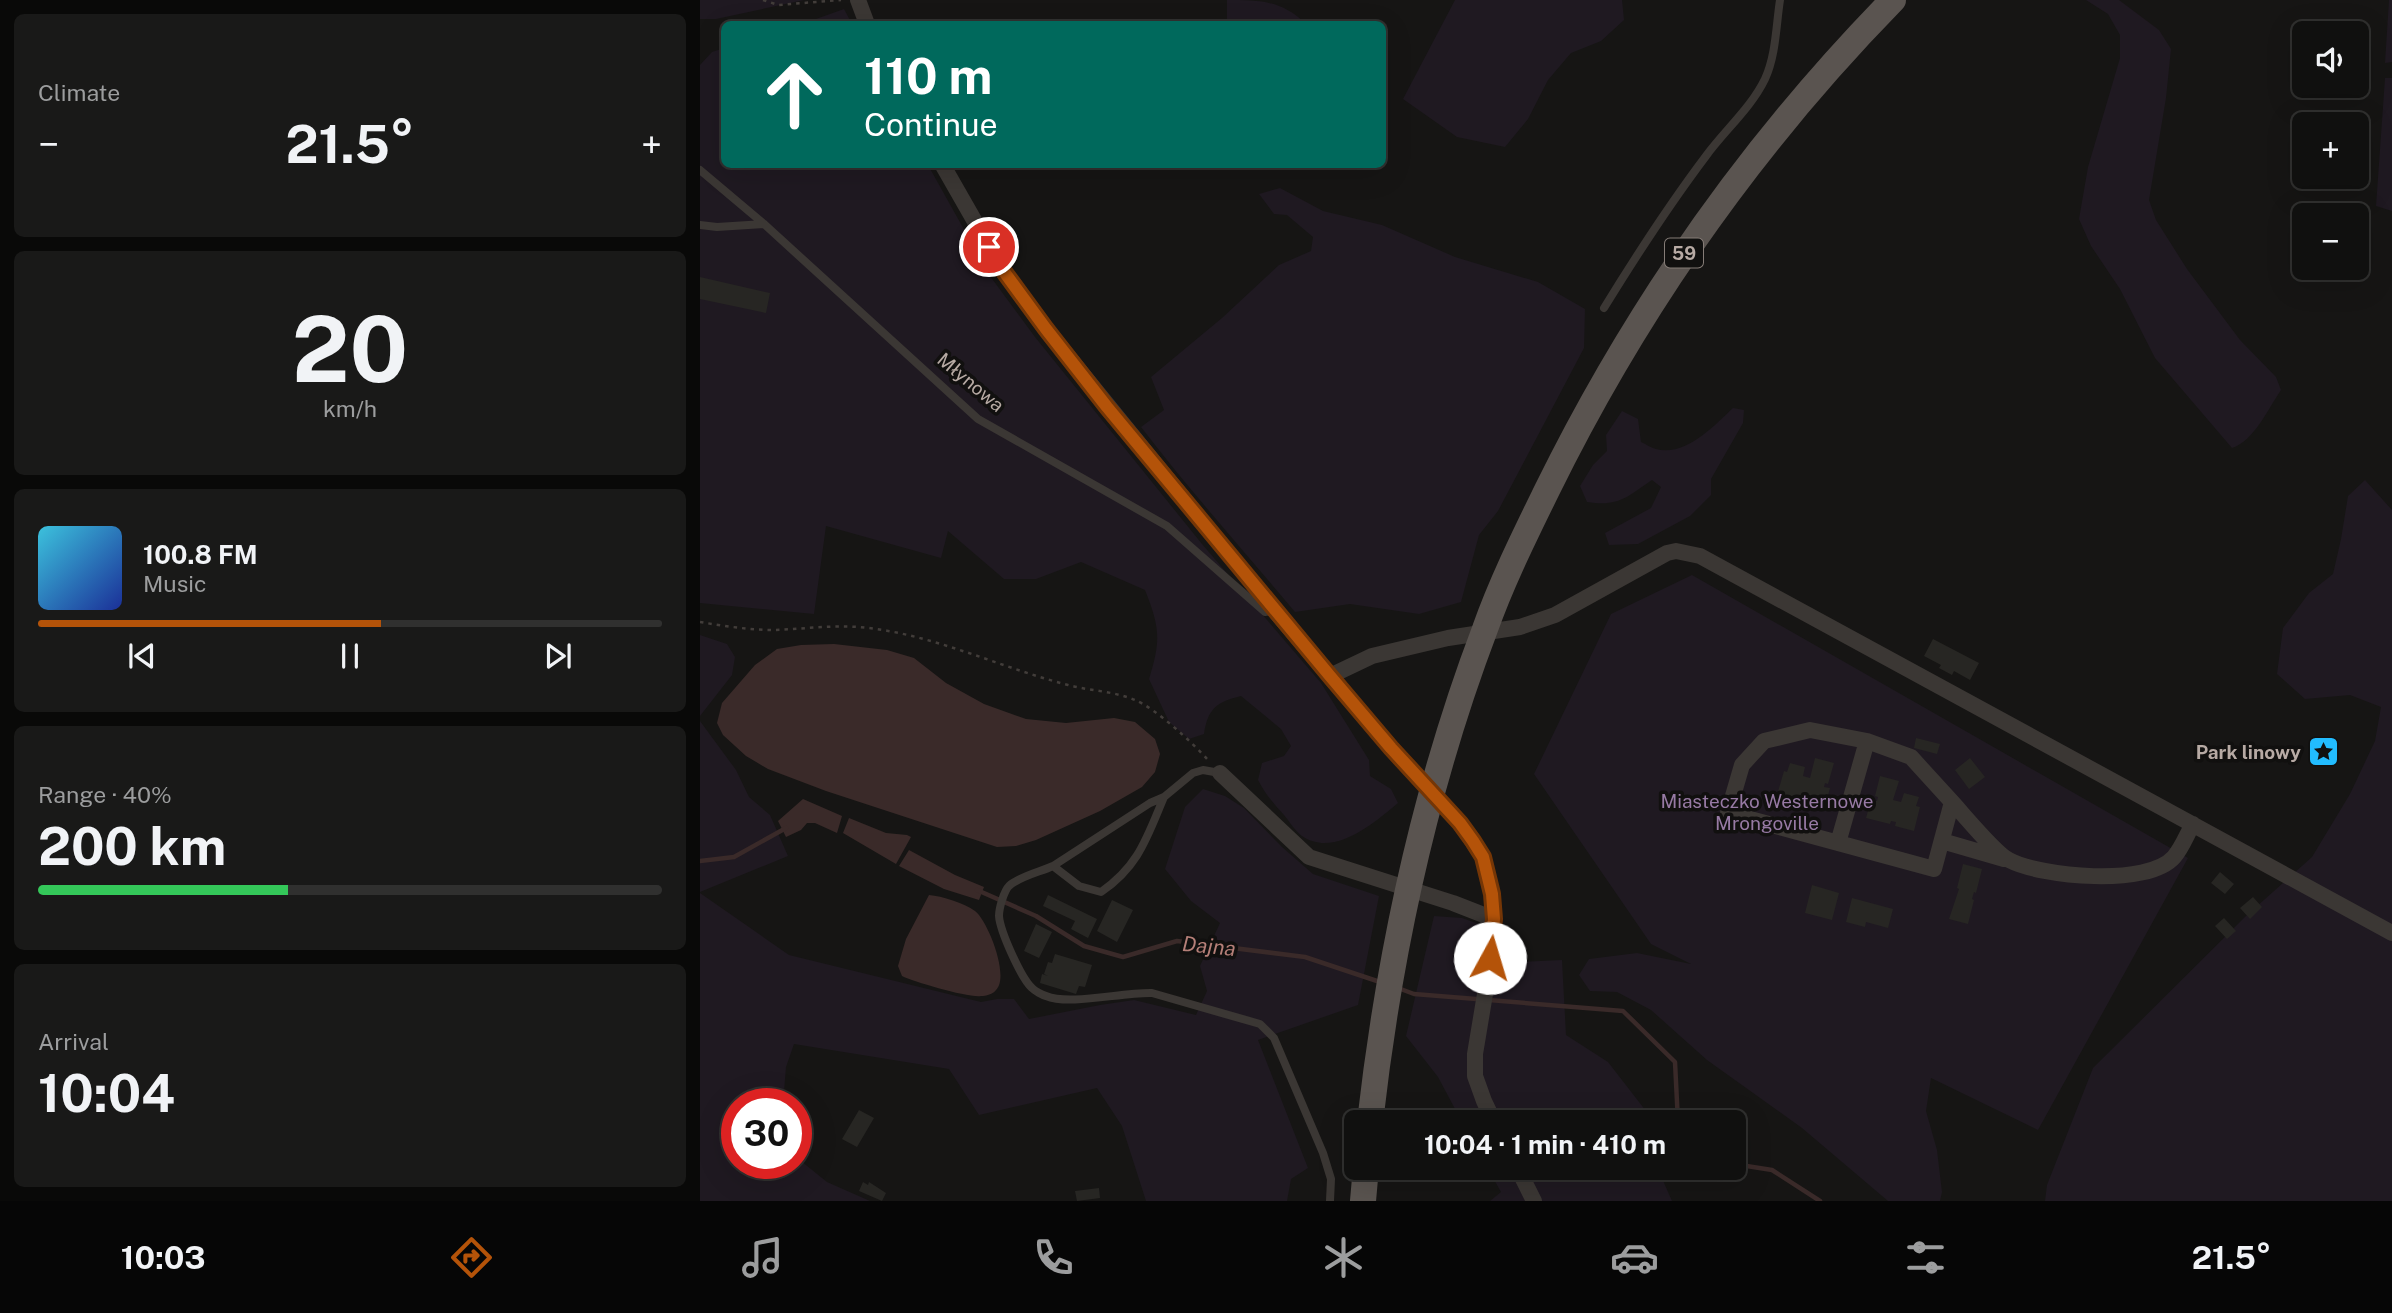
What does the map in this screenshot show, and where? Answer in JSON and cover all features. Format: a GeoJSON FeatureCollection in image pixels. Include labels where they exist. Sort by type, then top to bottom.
{"type":"FeatureCollection","features":[{"type":"Feature","properties":{"kind":"main road","name":"59"},"geometry":{"type":"LineString","coordinates":[[1372,1110],[1384,1013],[1422,828],[1469,672],[1523,538],[1607,374],[1699,231],[1809,92],[1893,0]]}},
{"type":"Feature","properties":{"kind":"main road"},"geometry":{"type":"LineString","coordinates":[[1363,1201],[1365,1180]]}},
{"type":"Feature","properties":{"kind":"street"},"geometry":{"type":"LineString","coordinates":[[858,0],[866,21]]}},
{"type":"Feature","properties":{"kind":"street"},"geometry":{"type":"LineString","coordinates":[[944,168],[1002,269],[1046,329],[1274,610],[1391,748],[1460,823],[1483,857],[1492,894],[1494,919],[1475,1054],[1475,1076],[1489,1110]]}},
{"type":"Feature","properties":{"kind":"street"},"geometry":{"type":"LineString","coordinates":[[1330,676],[1372,656],[1448,638],[1520,627],[1555,615],[1657,557],[1676,551],[1700,556],[2392,933]]}},
{"type":"Feature","properties":{"kind":"street"},"geometry":{"type":"LineString","coordinates":[[1952,802],[1934,869],[1727,813],[1742,765],[1764,741],[1810,730],[1867,741],[1911,757],[2006,859]]}},
{"type":"Feature","properties":{"kind":"street"},"geometry":{"type":"LineString","coordinates":[[1838,843],[1867,741]]}},
{"type":"Feature","properties":{"kind":"street"},"geometry":{"type":"LineString","coordinates":[[1220,773],[1310,858],[1494,919]]}},
{"type":"Feature","properties":{"kind":"street"},"geometry":{"type":"LineString","coordinates":[[1942,841],[2006,859],[2042,873],[2108,876],[2150,871],[2174,858],[2193,824]]}},
{"type":"Feature","properties":{"kind":"street"},"geometry":{"type":"LineString","coordinates":[[1524,1180],[1534,1201]]}},
{"type":"Feature","properties":{"kind":"lane"},"geometry":{"type":"LineString","coordinates":[[1604,308],[1652,231],[1708,153],[1752,100],[1765,78],[1772,56],[1780,0]]}},
{"type":"Feature","properties":{"kind":"lane","name":"Młynowa"},"geometry":{"type":"LineString","coordinates":[[700,170],[764,224],[978,419],[1167,526],[1265,612],[1274,610]]}},
{"type":"Feature","properties":{"kind":"lane"},"geometry":{"type":"LineString","coordinates":[[700,225],[717,227],[764,224]]}},
{"type":"Feature","properties":{"kind":"lane"},"geometry":{"type":"LineString","coordinates":[[1220,773],[1203,770],[1193,773],[1164,797],[1150,803],[1053,866],[1007,887],[999,914],[1021,972],[1032,988],[1045,996],[1060,1000],[1134,992],[1152,993],[1260,1024],[1274,1038],[1323,1153],[1331,1179],[1330,1201]]}},
{"type":"Feature","properties":{"kind":"lane"},"geometry":{"type":"LineString","coordinates":[[1053,866],[1079,886],[1101,892],[1119,880],[1138,856],[1164,797]]}},
{"type":"Feature","properties":{"kind":"path"},"geometry":{"type":"LineString","coordinates":[[763,0],[778,5],[841,0]]}},
{"type":"Feature","properties":{"kind":"path"},"geometry":{"type":"LineString","coordinates":[[700,622],[772,630],[830,626],[888,630],[1068,685],[1122,695],[1154,711],[1201,752],[1220,773]]}},
{"type":"Feature","properties":{"kind":"green space"},"geometry":{"type":"Polygon","coordinates":[[[700,0],[804,0],[716,19],[700,19],[700,0]]]}},
{"type":"Feature","properties":{"kind":"green space"},"geometry":{"type":"Polygon","coordinates":[[[1227,0],[1250,0],[1279,6],[1303,21],[1227,21],[1227,0]]]}},
{"type":"Feature","properties":{"kind":"green space"},"geometry":{"type":"Polygon","coordinates":[[[1455,0],[1622,0],[1624,20],[1601,41],[1571,53],[1548,80],[1528,119],[1505,147],[1457,137],[1403,99],[1455,0]]]}},
{"type":"Feature","properties":{"kind":"green space"},"geometry":{"type":"Polygon","coordinates":[[[2086,0],[2119,0],[2159,30],[2171,49],[2166,98],[2149,200],[2156,220],[2187,269],[2240,340],[2276,377],[2281,390],[2254,432],[2232,448],[2155,358],[2120,289],[2091,246],[2079,219],[2088,167],[2120,58],[2120,35],[2108,14],[2086,0]]]}},
{"type":"Feature","properties":{"kind":"green space"},"geometry":{"type":"Polygon","coordinates":[[[2389,0],[2392,0],[2392,62],[2385,63],[2389,0]]]}},
{"type":"Feature","properties":{"kind":"green space"},"geometry":{"type":"Polygon","coordinates":[[[844,9],[850,21],[810,21],[844,9]]]}},
{"type":"Feature","properties":{"kind":"green space"},"geometry":{"type":"Polygon","coordinates":[[[721,49],[721,168],[930,168],[990,276],[1035,337],[1202,544],[1321,683],[1369,760],[1370,776],[1391,789],[1398,803],[1366,828],[1340,840],[1314,842],[1302,836],[1270,799],[1258,780],[1262,763],[1284,756],[1291,746],[1281,729],[1241,696],[1215,708],[1208,718],[1204,734],[1189,739],[1169,722],[1149,679],[1156,654],[1157,634],[1154,614],[1145,590],[1081,562],[1036,579],[1004,579],[948,531],[941,558],[826,526],[814,614],[700,603],[700,65],[712,52],[721,49]]]}},
{"type":"Feature","properties":{"kind":"green space"},"geometry":{"type":"Polygon","coordinates":[[[2385,78],[2392,78],[2392,211],[2376,206],[2385,78]]]}},
{"type":"Feature","properties":{"kind":"green space"},"geometry":{"type":"Polygon","coordinates":[[[1280,188],[1323,211],[1382,225],[1455,257],[1538,282],[1585,309],[1584,348],[1498,511],[1479,535],[1461,602],[1419,614],[1350,604],[1295,612],[1141,427],[1164,410],[1151,377],[1222,318],[1279,265],[1311,251],[1313,237],[1287,215],[1274,214],[1259,194],[1280,188]]]}},
{"type":"Feature","properties":{"kind":"green space"},"geometry":{"type":"Polygon","coordinates":[[[1733,408],[1744,410],[1743,423],[1711,479],[1711,495],[1690,516],[1638,544],[1609,545],[1605,533],[1651,508],[1661,487],[1652,480],[1615,502],[1587,502],[1580,486],[1593,465],[1607,451],[1606,435],[1622,411],[1638,419],[1641,442],[1667,450],[1678,448],[1698,438],[1733,408]]]}},
{"type":"Feature","properties":{"kind":"green space"},"geometry":{"type":"Polygon","coordinates":[[[2365,480],[2392,510],[2392,1201],[2045,1201],[2047,1185],[2093,1068],[2246,916],[2312,857],[2350,794],[2375,741],[2381,707],[2350,695],[2305,699],[2277,674],[2283,628],[2309,593],[2333,574],[2348,496],[2365,480]]]}},
{"type":"Feature","properties":{"kind":"green space","name":"Miasteczko Westernowe Mrongoville"},"geometry":{"type":"Polygon","coordinates":[[[1692,575],[2188,858],[2038,1130],[1931,1078],[1926,1111],[1937,1150],[1942,1192],[1940,1201],[1888,1201],[1802,1128],[1707,1060],[1651,1010],[1617,992],[1590,991],[1579,975],[1589,959],[1637,953],[1691,964],[1651,944],[1534,774],[1611,614],[1692,575]]]}},
{"type":"Feature","properties":{"kind":"green space"},"geometry":{"type":"Polygon","coordinates":[[[700,635],[727,644],[735,657],[732,675],[700,716],[700,635]]]}},
{"type":"Feature","properties":{"kind":"green space"},"geometry":{"type":"Polygon","coordinates":[[[700,721],[736,770],[749,797],[770,815],[788,856],[700,892],[700,721]]]}},
{"type":"Feature","properties":{"kind":"green space"},"geometry":{"type":"Polygon","coordinates":[[[1203,789],[1225,796],[1244,808],[1313,874],[1379,896],[1358,1005],[1258,1040],[1308,1168],[1291,1179],[1287,1201],[1146,1201],[1122,1126],[1097,1088],[979,1115],[949,1069],[794,1044],[786,1067],[784,1088],[721,1088],[721,1179],[812,1179],[812,1170],[827,1182],[870,1201],[700,1201],[700,893],[789,955],[981,1002],[1014,999],[1029,1019],[1134,1000],[1196,1015],[1207,991],[1200,966],[1220,923],[1191,901],[1165,869],[1185,807],[1203,789]]]}},
{"type":"Feature","properties":{"kind":"green space"},"geometry":{"type":"Polygon","coordinates":[[[1434,916],[1462,918],[1507,934],[1517,962],[1562,960],[1566,1035],[1608,1062],[1645,1110],[1456,1110],[1438,1077],[1406,1036],[1434,916]]]}},
{"type":"Feature","properties":{"kind":"green space"},"geometry":{"type":"Polygon","coordinates":[[[1494,1180],[1663,1180],[1672,1201],[1490,1201],[1501,1192],[1494,1180]]]}},
{"type":"Feature","properties":{"kind":"shaded area"},"geometry":{"type":"Polygon","coordinates":[[[834,644],[887,650],[914,658],[946,683],[984,704],[1026,719],[1066,723],[1114,718],[1135,722],[1155,739],[1160,754],[1155,772],[1142,787],[1100,811],[1036,840],[1016,846],[997,847],[826,791],[768,769],[746,756],[723,735],[717,723],[722,703],[755,665],[777,649],[834,644]]]}},
{"type":"Feature","properties":{"kind":"shaded area"},"geometry":{"type":"Polygon","coordinates":[[[803,799],[842,816],[837,833],[815,823],[807,823],[801,830],[786,837],[778,821],[803,799]]]}},
{"type":"Feature","properties":{"kind":"shaded area"},"geometry":{"type":"Polygon","coordinates":[[[849,818],[886,833],[911,837],[896,864],[843,833],[849,818]]]}},
{"type":"Feature","properties":{"kind":"shaded area"},"geometry":{"type":"Polygon","coordinates":[[[909,850],[984,887],[979,900],[944,889],[899,866],[909,850]]]}},
{"type":"Feature","properties":{"kind":"shaded area"},"geometry":{"type":"Polygon","coordinates":[[[929,895],[946,898],[975,911],[986,926],[999,962],[1000,983],[993,993],[983,996],[965,995],[902,976],[898,966],[906,939],[929,895]]]}},
{"type":"Feature","properties":{"kind":"building"},"geometry":{"type":"Polygon","coordinates":[[[700,277],[770,293],[766,313],[700,299],[700,277]]]}},
{"type":"Feature","properties":{"kind":"building"},"geometry":{"type":"Polygon","coordinates":[[[1933,639],[1979,663],[1970,680],[1954,671],[1952,675],[1924,656],[1933,639]]]}},
{"type":"Feature","properties":{"kind":"building"},"geometry":{"type":"Polygon","coordinates":[[[1916,738],[1940,744],[1937,754],[1914,748],[1916,738]]]}},
{"type":"Feature","properties":{"kind":"building"},"geometry":{"type":"Polygon","coordinates":[[[1815,758],[1834,763],[1828,784],[1825,783],[1824,787],[1830,788],[1825,807],[1801,801],[1802,797],[1797,796],[1796,800],[1777,795],[1784,771],[1787,772],[1790,763],[1805,767],[1803,776],[1810,778],[1815,758]]]}},
{"type":"Feature","properties":{"kind":"building"},"geometry":{"type":"Polygon","coordinates":[[[1970,758],[1985,777],[1969,789],[1955,770],[1970,758]]]}},
{"type":"Feature","properties":{"kind":"building"},"geometry":{"type":"Polygon","coordinates":[[[1880,776],[1899,781],[1893,800],[1901,802],[1904,793],[1919,797],[1916,806],[1920,807],[1914,831],[1895,826],[1896,822],[1891,821],[1890,824],[1866,818],[1871,800],[1877,801],[1878,797],[1875,796],[1880,776]]]}},
{"type":"Feature","properties":{"kind":"building"},"geometry":{"type":"Polygon","coordinates":[[[1963,864],[1982,869],[1972,899],[1974,900],[1968,924],[1949,919],[1959,889],[1957,888],[1963,864]]]}},
{"type":"Feature","properties":{"kind":"building"},"geometry":{"type":"Polygon","coordinates":[[[2220,872],[2234,884],[2225,894],[2211,883],[2220,872]]]}},
{"type":"Feature","properties":{"kind":"building"},"geometry":{"type":"Polygon","coordinates":[[[1812,885],[1839,893],[1832,920],[1805,913],[1812,885]]]}},
{"type":"Feature","properties":{"kind":"building"},"geometry":{"type":"Polygon","coordinates":[[[1048,895],[1097,919],[1088,938],[1071,929],[1075,921],[1043,906],[1048,895]]]}},
{"type":"Feature","properties":{"kind":"building"},"geometry":{"type":"Polygon","coordinates":[[[2253,897],[2262,907],[2250,919],[2240,908],[2253,897]]]}},
{"type":"Feature","properties":{"kind":"building"},"geometry":{"type":"Polygon","coordinates":[[[1852,898],[1893,909],[1888,928],[1866,922],[1865,927],[1846,922],[1852,898]]]}},
{"type":"Feature","properties":{"kind":"building"},"geometry":{"type":"Polygon","coordinates":[[[1112,900],[1133,910],[1117,942],[1097,931],[1112,900]]]}},
{"type":"Feature","properties":{"kind":"building"},"geometry":{"type":"Polygon","coordinates":[[[2224,918],[2236,931],[2227,939],[2215,926],[2224,918]]]}},
{"type":"Feature","properties":{"kind":"building"},"geometry":{"type":"Polygon","coordinates":[[[1036,924],[1052,932],[1039,958],[1024,951],[1036,924]]]}},
{"type":"Feature","properties":{"kind":"building"},"geometry":{"type":"Polygon","coordinates":[[[1055,954],[1092,965],[1085,987],[1079,986],[1076,994],[1040,983],[1042,974],[1048,976],[1044,974],[1048,962],[1052,963],[1055,954]]]}},
{"type":"Feature","properties":{"kind":"building"},"geometry":{"type":"Polygon","coordinates":[[[859,1110],[874,1118],[857,1147],[842,1139],[859,1110]]]}},
{"type":"Feature","properties":{"kind":"building"},"geometry":{"type":"Polygon","coordinates":[[[863,1182],[868,1185],[869,1182],[886,1193],[882,1201],[859,1191],[863,1182]]]}},
{"type":"Feature","properties":{"kind":"building"},"geometry":{"type":"Polygon","coordinates":[[[1099,1188],[1100,1198],[1077,1201],[1075,1191],[1099,1188]]]}},
{"type":"Feature","properties":{"kind":"waterway","name":"Dajna"},"geometry":{"type":"LineString","coordinates":[[700,861],[734,857],[786,828]]}},
{"type":"Feature","properties":{"kind":"waterway","name":"Dajna"},"geometry":{"type":"LineString","coordinates":[[977,890],[1036,916],[1084,946],[1123,957],[1177,941],[1305,957],[1383,983]]}},
{"type":"Feature","properties":{"kind":"waterway","name":"Dajna"},"geometry":{"type":"LineString","coordinates":[[1398,988],[1414,994],[1623,1011],[1675,1062],[1677,1110]]}},
{"type":"Feature","properties":{"kind":"waterway","name":"Dajna"},"geometry":{"type":"LineString","coordinates":[[1746,1166],[1772,1170],[1820,1201]]}},
{"type":"Feature","properties":{"kind":"place","name":"Park linowy"},"geometry":{"type":"Point","coordinates":[2324,752]}},
{"type":"Feature","properties":{"kind":"route"},"geometry":{"type":"LineString","coordinates":[[989,247],[1046,329],[1107,407],[1216,536],[1274,610],[1473,841],[1483,857],[1492,894],[1494,919],[1490,958]]}}]}
